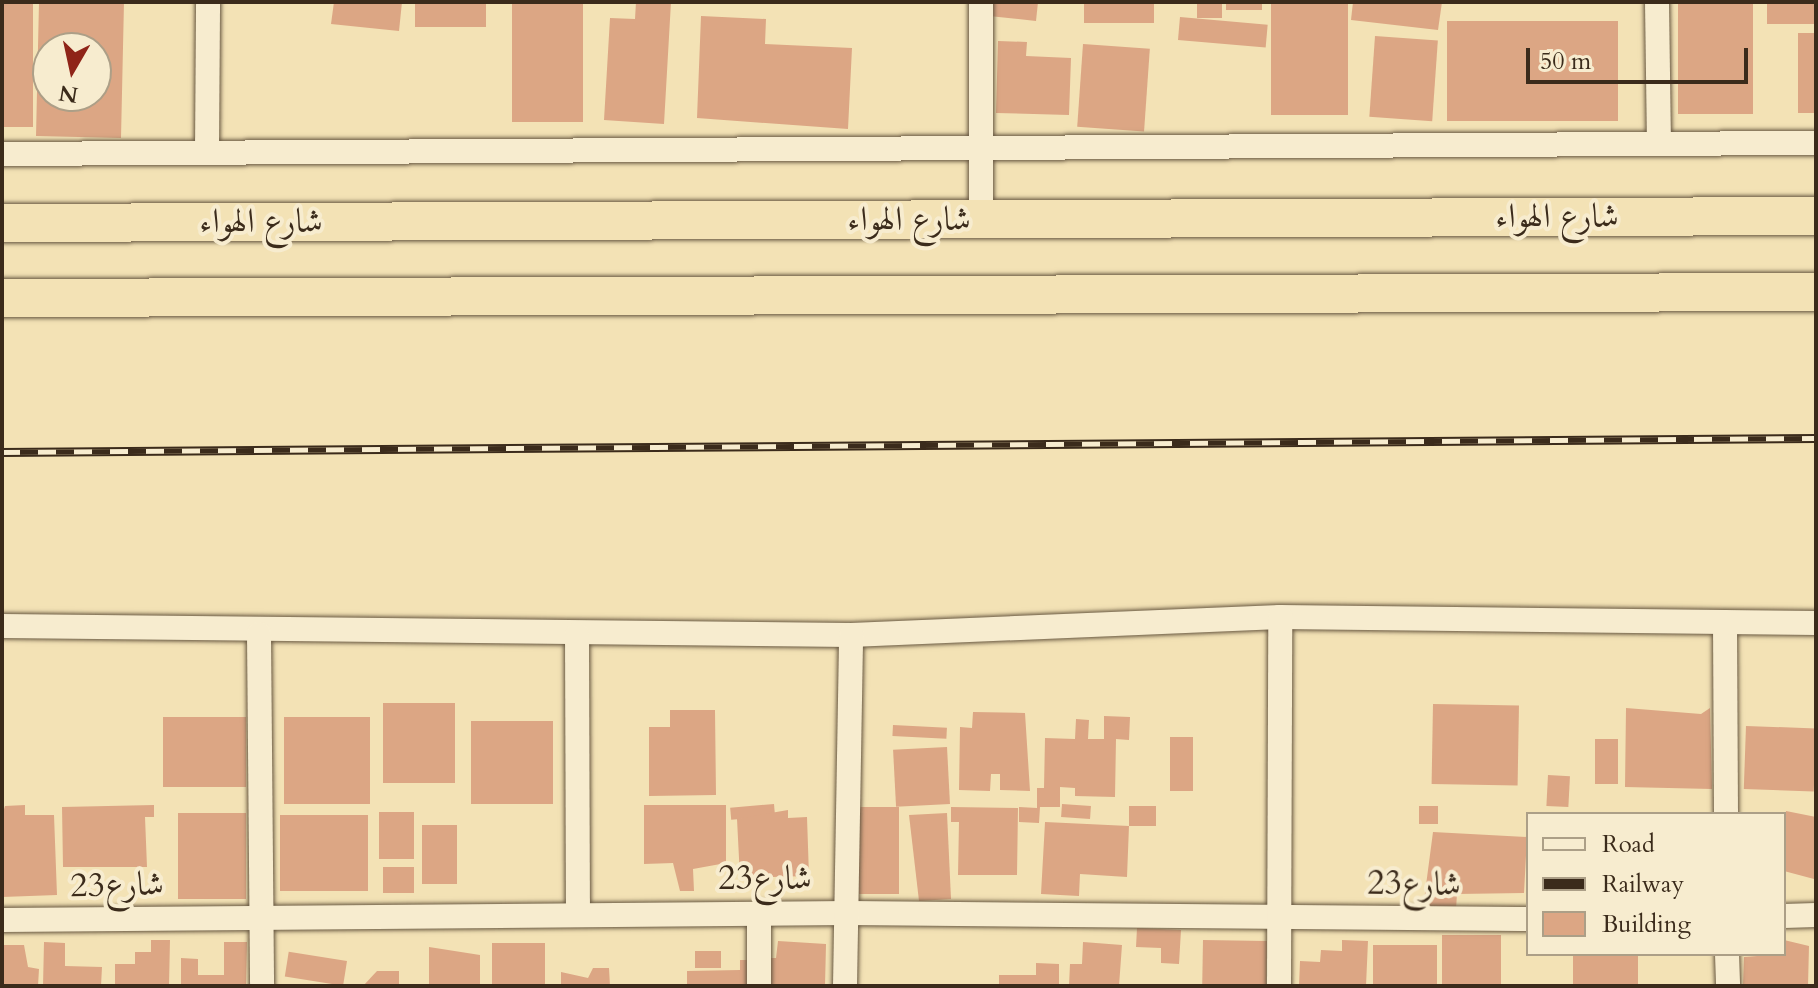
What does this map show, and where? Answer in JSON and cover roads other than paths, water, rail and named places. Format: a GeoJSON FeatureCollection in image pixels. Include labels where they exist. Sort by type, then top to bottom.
{"type":"FeatureCollection","features":[{"type":"Feature","properties":{"kind":"highway","name":"شارع الهواء"},"geometry":{"type":"LineString","coordinates":[[2,223],[1816,216]]}},
{"type":"Feature","properties":{"kind":"highway"},"geometry":{"type":"LineString","coordinates":[[2,298],[1816,292]]}},
{"type":"Feature","properties":{"kind":"street"},"geometry":{"type":"LineString","coordinates":[[207,153],[208,2]]}},
{"type":"Feature","properties":{"kind":"street"},"geometry":{"type":"LineString","coordinates":[[981,2],[984,148],[981,219]]}},
{"type":"Feature","properties":{"kind":"street"},"geometry":{"type":"LineString","coordinates":[[1657,2],[1659,143]]}},
{"type":"Feature","properties":{"kind":"street"},"geometry":{"type":"LineString","coordinates":[[2,154],[1816,143]]}},
{"type":"Feature","properties":{"kind":"street"},"geometry":{"type":"LineString","coordinates":[[1279,986],[1280,617]]}},
{"type":"Feature","properties":{"kind":"street"},"geometry":{"type":"LineString","coordinates":[[2,626],[259,634],[851,635],[1280,617],[1816,623]]}},
{"type":"Feature","properties":{"kind":"street"},"geometry":{"type":"LineString","coordinates":[[1725,622],[1726,812]]}},
{"type":"Feature","properties":{"kind":"street"},"geometry":{"type":"LineString","coordinates":[[259,634],[262,986]]}},
{"type":"Feature","properties":{"kind":"street"},"geometry":{"type":"LineString","coordinates":[[577,635],[578,914]]}},
{"type":"Feature","properties":{"kind":"street"},"geometry":{"type":"LineString","coordinates":[[845,986],[849,913],[851,635]]}},
{"type":"Feature","properties":{"kind":"street"},"geometry":{"type":"LineString","coordinates":[[759,913],[759,986]]}},
{"type":"Feature","properties":{"kind":"street","name":"شارع23"},"geometry":{"type":"LineString","coordinates":[[2,920],[759,913],[1280,914],[1526,919]]}},
{"type":"Feature","properties":{"kind":"street"},"geometry":{"type":"LineString","coordinates":[[1786,916],[1816,915]]}},
{"type":"Feature","properties":{"kind":"street"},"geometry":{"type":"LineString","coordinates":[[1727,956],[1728,986]]}},
{"type":"Feature","properties":{"kind":"railway"},"geometry":{"type":"LineString","coordinates":[[2,452],[1816,438]]}}]}
